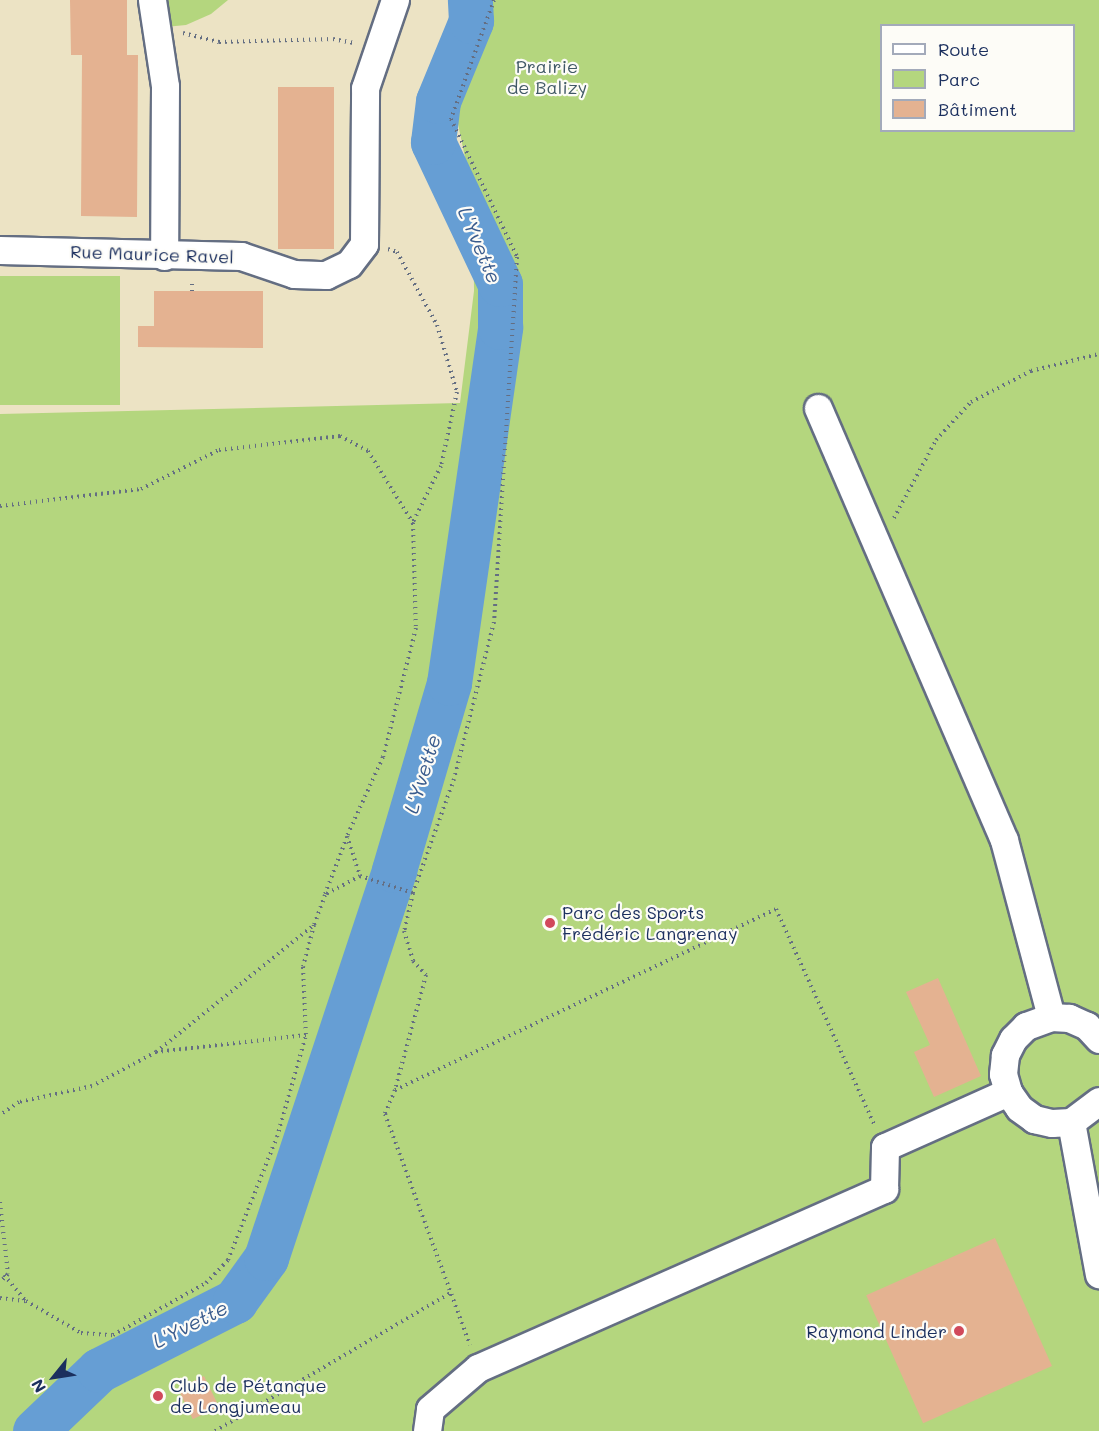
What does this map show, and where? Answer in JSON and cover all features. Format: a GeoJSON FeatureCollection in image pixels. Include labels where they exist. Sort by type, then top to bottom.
{"type":"FeatureCollection","features":[{"type":"Feature","properties":{"kind":"lane"},"geometry":{"type":"LineString","coordinates":[[152,0],[165,86],[164,256]]}},
{"type":"Feature","properties":{"kind":"lane","name":"Rue Maurice Ravel"},"geometry":{"type":"LineString","coordinates":[[0,250],[164,256],[242,256],[294,274],[326,274],[349,264],[364,244],[365,88],[395,0]]}},
{"type":"Feature","properties":{"kind":"lane"},"geometry":{"type":"LineString","coordinates":[[818,408],[1004,840],[1051,1017]]}},
{"type":"Feature","properties":{"kind":"lane"},"geometry":{"type":"LineString","coordinates":[[1099,1039],[1087,1026],[1069,1018],[1051,1017],[1026,1026],[1013,1039],[1005,1055],[1003,1074],[1008,1092],[1019,1108],[1034,1119],[1052,1123],[1071,1122],[1099,1101]]}},
{"type":"Feature","properties":{"kind":"lane"},"geometry":{"type":"LineString","coordinates":[[427,1431],[430,1409],[478,1368],[884,1189],[885,1147],[1008,1092]]}},
{"type":"Feature","properties":{"kind":"lane"},"geometry":{"type":"LineString","coordinates":[[1071,1122],[1099,1274]]}},
{"type":"Feature","properties":{"kind":"path"},"geometry":{"type":"LineString","coordinates":[[478,1368],[385,1114],[394,1090],[426,975],[413,961],[404,931],[413,893],[454,779],[494,622],[518,257],[451,119],[494,0]]}},
{"type":"Feature","properties":{"kind":"path"},"geometry":{"type":"LineString","coordinates":[[157,32],[171,30],[219,42],[333,39],[378,49]]}},
{"type":"Feature","properties":{"kind":"path"},"geometry":{"type":"LineString","coordinates":[[4,1275],[26,1302],[81,1334],[113,1335],[206,1283],[228,1260],[277,1137],[306,1035],[303,967],[314,925],[347,836],[383,757],[416,628],[413,523],[441,466],[457,392],[437,325],[397,252]]}},
{"type":"Feature","properties":{"kind":"path"},"geometry":{"type":"LineString","coordinates":[[879,552],[903,496],[936,440],[971,402],[1031,371],[1099,354]]}},
{"type":"Feature","properties":{"kind":"path"},"geometry":{"type":"LineString","coordinates":[[0,506],[141,489],[219,450],[340,436],[368,451],[413,523]]}},
{"type":"Feature","properties":{"kind":"path"},"geometry":{"type":"LineString","coordinates":[[347,836],[360,876]]}},
{"type":"Feature","properties":{"kind":"path"},"geometry":{"type":"LineString","coordinates":[[325,895],[360,876],[413,893]]}},
{"type":"Feature","properties":{"kind":"path"},"geometry":{"type":"LineString","coordinates":[[394,1090],[776,909],[885,1147]]}},
{"type":"Feature","properties":{"kind":"path"},"geometry":{"type":"LineString","coordinates":[[0,1115],[19,1102],[92,1086],[156,1052],[314,925]]}},
{"type":"Feature","properties":{"kind":"path"},"geometry":{"type":"LineString","coordinates":[[156,1052],[306,1035]]}},
{"type":"Feature","properties":{"kind":"path"},"geometry":{"type":"LineString","coordinates":[[0,1202],[8,1274],[4,1275],[0,1282]]}},
{"type":"Feature","properties":{"kind":"path"},"geometry":{"type":"LineString","coordinates":[[215,1431],[450,1293]]}},
{"type":"Feature","properties":{"kind":"path"},"geometry":{"type":"LineString","coordinates":[[0,1298],[26,1302]]}},
{"type":"Feature","properties":{"kind":"green space"},"geometry":{"type":"Polygon","coordinates":[[[162,0],[228,0],[211,14],[186,25],[165,27],[162,0]]]}},
{"type":"Feature","properties":{"kind":"green space","name":"Parc des Sports Frédéric Langrenay"},"geometry":{"type":"Polygon","coordinates":[[[483,0],[1099,0],[1099,1431],[0,1431],[0,414],[460,403],[474,291],[473,196],[452,95],[485,28],[483,0]]]}},
{"type":"Feature","properties":{"kind":"green space"},"geometry":{"type":"Polygon","coordinates":[[[0,276],[120,276],[120,405],[0,405],[0,276]]]}},
{"type":"Feature","properties":{"kind":"building"},"geometry":{"type":"Polygon","coordinates":[[[70,0],[127,0],[127,55],[138,55],[137,217],[81,216],[82,55],[71,55],[70,0]]]}},
{"type":"Feature","properties":{"kind":"building"},"geometry":{"type":"Polygon","coordinates":[[[278,87],[334,87],[334,249],[278,249],[278,87]]]}},
{"type":"Feature","properties":{"kind":"building"},"geometry":{"type":"Polygon","coordinates":[[[154,291],[263,291],[263,348],[138,347],[138,326],[154,326],[154,291]]]}},
{"type":"Feature","properties":{"kind":"building"},"geometry":{"type":"Polygon","coordinates":[[[938,978],[981,1076],[934,1097],[914,1052],[930,1045],[906,992],[938,978]]]}},
{"type":"Feature","properties":{"kind":"building","name":"Raymond Linder"},"geometry":{"type":"Polygon","coordinates":[[[995,1238],[1052,1366],[923,1423],[866,1295],[995,1238]]]}},
{"type":"Feature","properties":{"kind":"building"},"geometry":{"type":"Polygon","coordinates":[[[204,1376],[219,1407],[193,1419],[178,1389],[204,1376]]]}},
{"type":"Feature","properties":{"kind":"waterway","name":"L'Yvette"},"geometry":{"type":"LineString","coordinates":[[35,1431],[99,1370],[235,1301],[266,1258],[394,870],[449,683],[500,327],[500,284],[433,142],[438,101],[471,21],[470,0]]}},
{"type":"Feature","properties":{"kind":"place","name":"Parc des Sports Frédéric Langrenay"},"geometry":{"type":"Point","coordinates":[550,923]}},
{"type":"Feature","properties":{"kind":"place","name":"Raymond Linder"},"geometry":{"type":"Point","coordinates":[959,1331]}},
{"type":"Feature","properties":{"kind":"place","name":"Club de Pétanque de Longjumeau"},"geometry":{"type":"Point","coordinates":[158,1396]}},
{"type":"Feature","properties":{"kind":"park label","name":"Prairie de Balizy"},"geometry":{"type":"Point","coordinates":[547,77]}}]}
